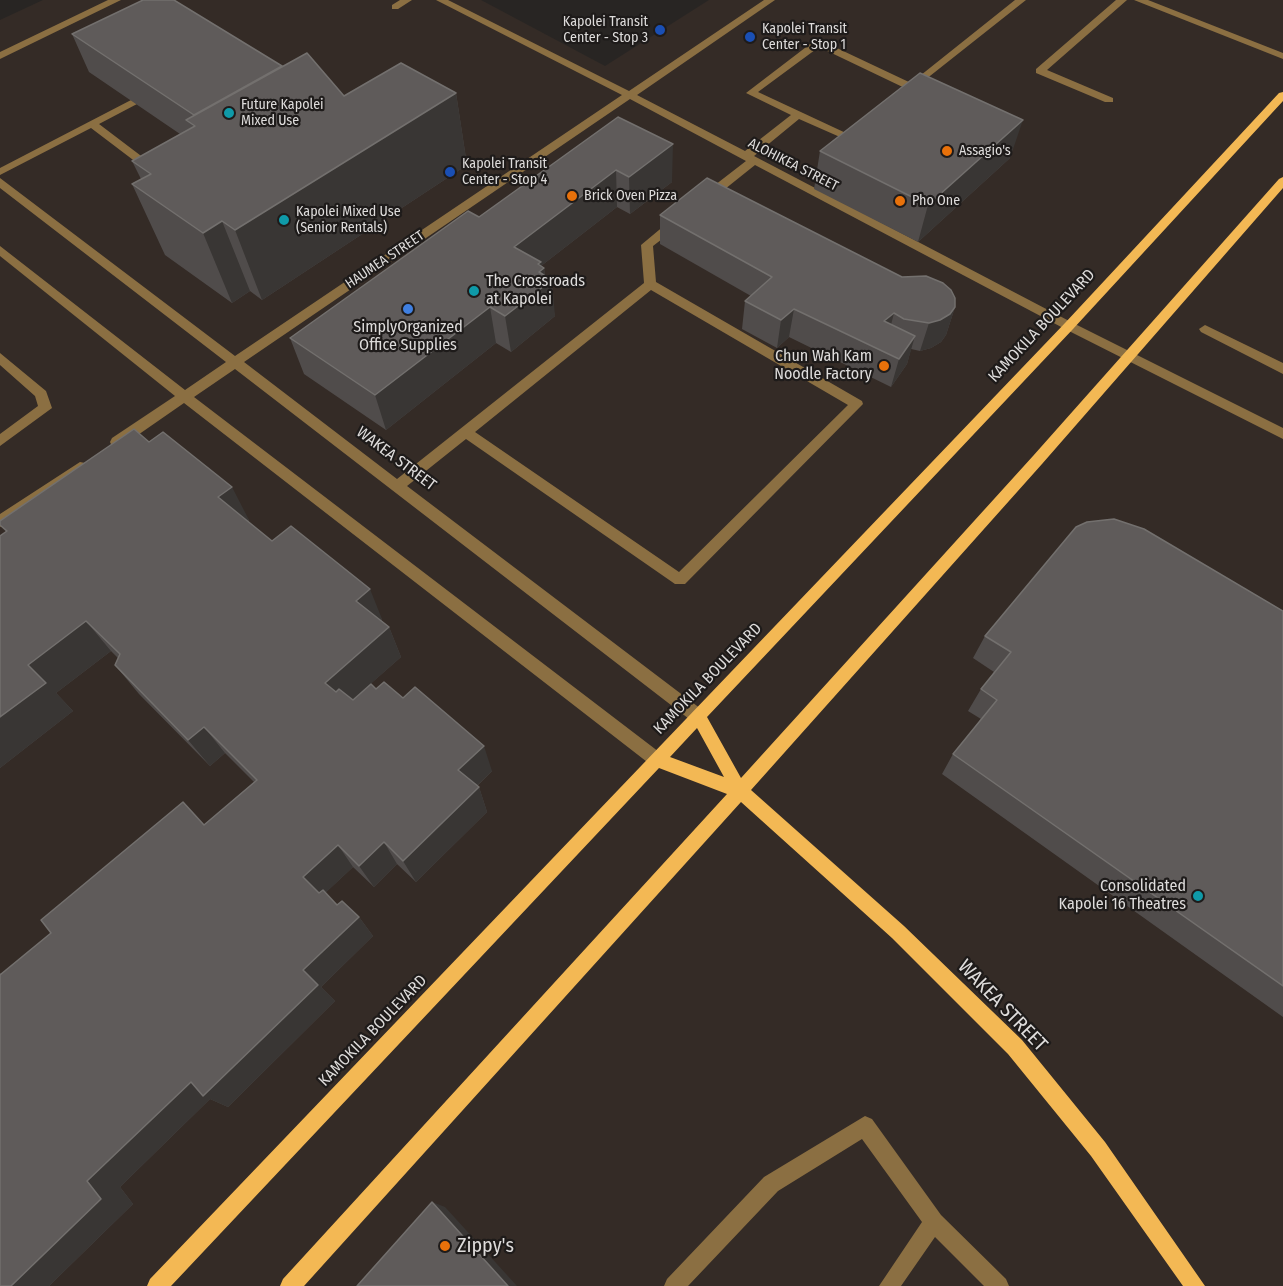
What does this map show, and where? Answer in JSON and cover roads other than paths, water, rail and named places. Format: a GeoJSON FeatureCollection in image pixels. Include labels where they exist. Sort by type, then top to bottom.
{"type":"FeatureCollection","features":[{"type":"Feature","properties":{"kind":"main road","name":"KAMOKILA BOULEVARD"},"geometry":{"type":"LineString","coordinates":[[157,1286],[1069,326],[1283,96]]}},
{"type":"Feature","properties":{"kind":"main road"},"geometry":{"type":"LineString","coordinates":[[291,1286],[1131,356],[1283,181]]}},
{"type":"Feature","properties":{"kind":"main road","name":"WAKEA STREET"},"geometry":{"type":"LineString","coordinates":[[699,717],[740,791],[889,924],[1015,1047],[1098,1149],[1195,1286]]}},
{"type":"Feature","properties":{"kind":"main road","name":"WAKEA STREET"},"geometry":{"type":"LineString","coordinates":[[657,760],[740,791]]}},
{"type":"Feature","properties":{"kind":"street"},"geometry":{"type":"LineString","coordinates":[[0,56],[116,0]]}},
{"type":"Feature","properties":{"kind":"street"},"geometry":{"type":"LineString","coordinates":[[395,7],[407,0]]}},
{"type":"Feature","properties":{"kind":"street","name":"ALOHIKEA STREET"},"geometry":{"type":"LineString","coordinates":[[441,0],[630,95],[1069,326],[1283,434]]}},
{"type":"Feature","properties":{"kind":"street","name":"HAUMEA STREET"},"geometry":{"type":"LineString","coordinates":[[0,520],[770,0]]}},
{"type":"Feature","properties":{"kind":"street"},"geometry":{"type":"LineString","coordinates":[[903,94],[1021,0]]}},
{"type":"Feature","properties":{"kind":"street"},"geometry":{"type":"LineString","coordinates":[[1109,100],[1040,71],[1122,0]]}},
{"type":"Feature","properties":{"kind":"street"},"geometry":{"type":"LineString","coordinates":[[1139,0],[1283,56]]}},
{"type":"Feature","properties":{"kind":"street"},"geometry":{"type":"LineString","coordinates":[[867,124],[849,138],[752,93],[818,43],[912,87]]}},
{"type":"Feature","properties":{"kind":"street"},"geometry":{"type":"LineString","coordinates":[[0,171],[133,102]]}},
{"type":"Feature","properties":{"kind":"street"},"geometry":{"type":"LineString","coordinates":[[650,285],[647,245],[689,212],[727,188],[749,159],[798,115]]}},
{"type":"Feature","properties":{"kind":"street"},"geometry":{"type":"LineString","coordinates":[[91,123],[166,180]]}},
{"type":"Feature","properties":{"kind":"street","name":"WAKEA STREET"},"geometry":{"type":"LineString","coordinates":[[0,183],[399,485],[699,717]]}},
{"type":"Feature","properties":{"kind":"street","name":"WAKEA STREET"},"geometry":{"type":"LineString","coordinates":[[0,250],[184,396],[657,760]]}},
{"type":"Feature","properties":{"kind":"street"},"geometry":{"type":"LineString","coordinates":[[399,485],[650,285]]}},
{"type":"Feature","properties":{"kind":"street"},"geometry":{"type":"LineString","coordinates":[[466,432],[680,580],[857,404],[650,285]]}},
{"type":"Feature","properties":{"kind":"street"},"geometry":{"type":"LineString","coordinates":[[1205,329],[1283,369]]}},
{"type":"Feature","properties":{"kind":"street"},"geometry":{"type":"LineString","coordinates":[[0,358],[41,394],[45,408],[0,441]]}},
{"type":"Feature","properties":{"kind":"street"},"geometry":{"type":"LineString","coordinates":[[674,1286],[771,1184],[865,1126],[934,1222],[999,1286]]}},
{"type":"Feature","properties":{"kind":"street"},"geometry":{"type":"LineString","coordinates":[[889,1286],[934,1222]]}},
{"type":"Feature","properties":{"kind":"place","name":"Kapolei Transit Center - Stop 3"},"geometry":{"type":"Point","coordinates":[660,30]}},
{"type":"Feature","properties":{"kind":"place","name":"Kapolei Transit Center - Stop 1"},"geometry":{"type":"Point","coordinates":[750,37]}},
{"type":"Feature","properties":{"kind":"place","name":"Future Kapolei Mixed Use"},"geometry":{"type":"Point","coordinates":[229,113]}},
{"type":"Feature","properties":{"kind":"place","name":"Assagio's"},"geometry":{"type":"Point","coordinates":[947,151]}},
{"type":"Feature","properties":{"kind":"place","name":"Kapolei Transit Center - Stop 4"},"geometry":{"type":"Point","coordinates":[450,172]}},
{"type":"Feature","properties":{"kind":"place","name":"Brick Oven Pizza"},"geometry":{"type":"Point","coordinates":[572,196]}},
{"type":"Feature","properties":{"kind":"place","name":"Pho One"},"geometry":{"type":"Point","coordinates":[900,201]}},
{"type":"Feature","properties":{"kind":"place","name":"Kapolei Mixed Use (Senior Rentals)"},"geometry":{"type":"Point","coordinates":[284,220]}},
{"type":"Feature","properties":{"kind":"place","name":"The Crossroads at Kapolei"},"geometry":{"type":"Point","coordinates":[474,291]}},
{"type":"Feature","properties":{"kind":"place","name":"SimplyOrganized Office Supplies"},"geometry":{"type":"Point","coordinates":[408,309]}},
{"type":"Feature","properties":{"kind":"place","name":"Chun Wah Kam Noodle Factory"},"geometry":{"type":"Point","coordinates":[884,366]}},
{"type":"Feature","properties":{"kind":"place","name":"Consolidated Kapolei 16 Theatres"},"geometry":{"type":"Point","coordinates":[1198,896]}},
{"type":"Feature","properties":{"kind":"place","name":"Zippy's"},"geometry":{"type":"Point","coordinates":[445,1246]}}]}
